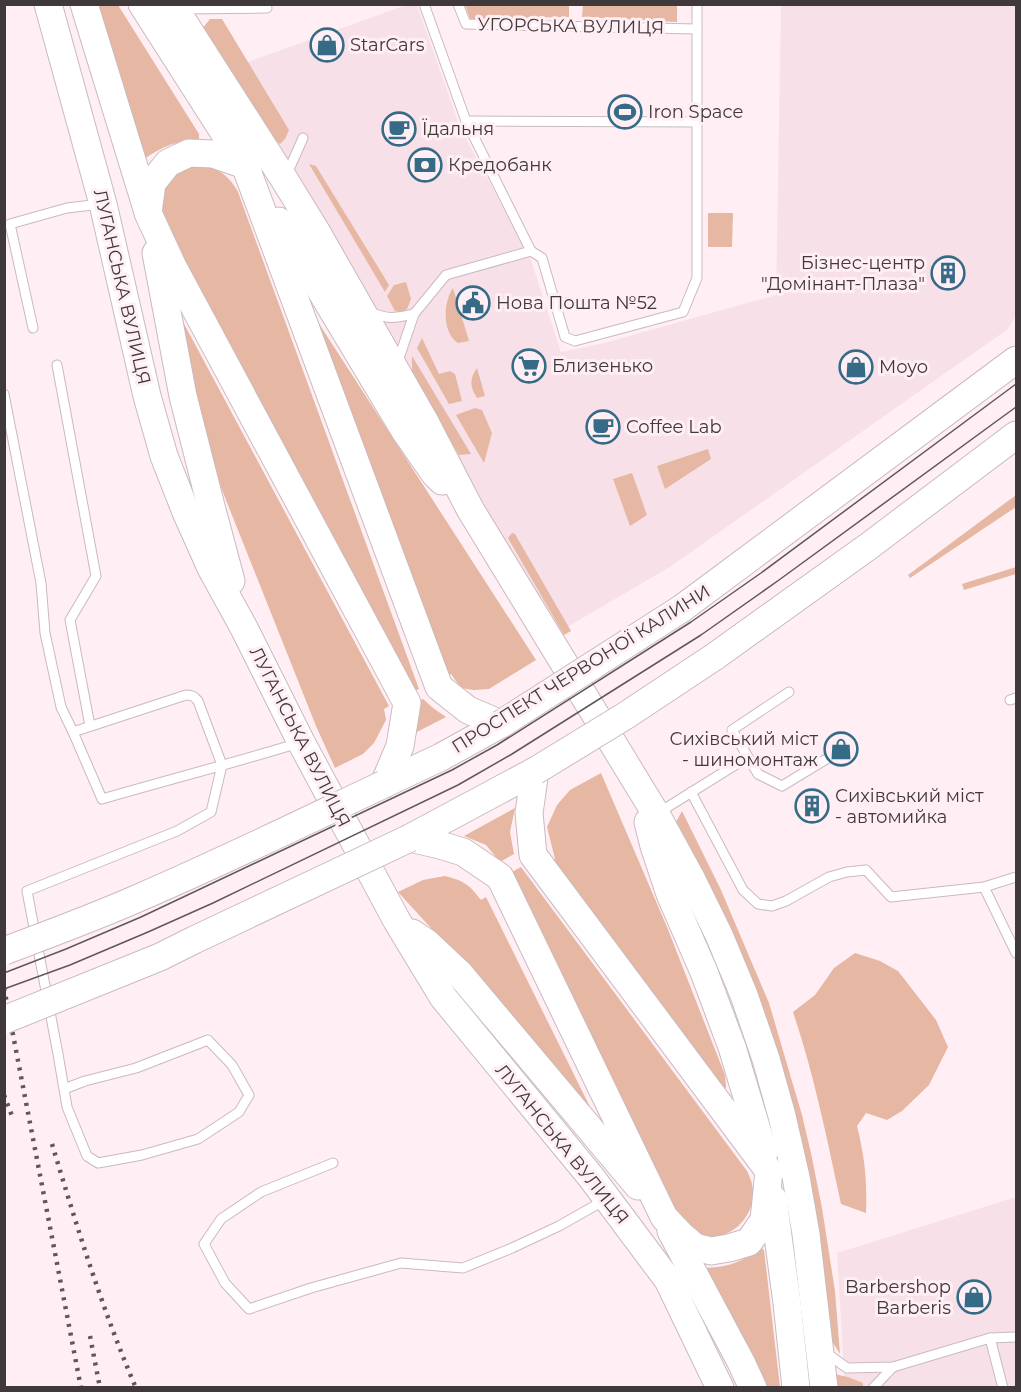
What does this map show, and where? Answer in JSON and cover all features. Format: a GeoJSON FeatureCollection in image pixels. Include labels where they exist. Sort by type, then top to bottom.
{"type":"FeatureCollection","features":[{"type":"Feature","properties":{"kind":"main road","name":"ЛУГАНСЬКА ВУЛИЦЯ"},"geometry":{"type":"LineString","coordinates":[[48,4],[103,204],[147,396],[165,456],[186,512],[211,568],[397,921],[443,997],[591,1177],[668,1280],[720,1388]]}},
{"type":"Feature","properties":{"kind":"main road"},"geometry":{"type":"LineString","coordinates":[[84,4],[148,213],[183,396],[244,628]]}},
{"type":"Feature","properties":{"kind":"main road"},"geometry":{"type":"LineString","coordinates":[[142,4],[245,165],[405,432],[435,474],[470,509]]}},
{"type":"Feature","properties":{"kind":"main road"},"geometry":{"type":"LineString","coordinates":[[174,7],[284,179],[360,307],[425,422],[470,509],[656,814],[719,935],[744,995],[766,1059],[782,1116],[806,1234],[824,1388]]}},
{"type":"Feature","properties":{"kind":"main road"},"geometry":{"type":"LineString","coordinates":[[245,165],[213,154],[189,153],[168,163],[152,183],[148,213],[172,267],[407,704],[400,746],[384,784]]}},
{"type":"Feature","properties":{"kind":"main road"},"geometry":{"type":"LineString","coordinates":[[245,165],[439,687],[468,710],[501,724]]}},
{"type":"Feature","properties":{"kind":"main road","name":"ПРОСПЕКТ ЧЕРВОНОЇ КАЛИНИ"},"geometry":{"type":"LineString","coordinates":[[4,951],[89,919],[229,857],[441,757],[501,724],[681,609],[1017,360]]}},
{"type":"Feature","properties":{"kind":"main road"},"geometry":{"type":"LineString","coordinates":[[4,1020],[160,957],[410,838],[535,771],[625,716],[714,657],[869,546],[1017,435]]}},
{"type":"Feature","properties":{"kind":"main road"},"geometry":{"type":"LineString","coordinates":[[397,921],[427,943],[459,973],[681,1235],[695,1247],[711,1251],[749,1242],[764,1220],[769,1171],[533,855],[529,813],[535,771]]}},
{"type":"Feature","properties":{"kind":"main road"},"geometry":{"type":"LineString","coordinates":[[640,788],[654,846],[670,894],[704,972],[732,1047],[769,1171],[796,1388]]}},
{"type":"Feature","properties":{"kind":"main road"},"geometry":{"type":"LineString","coordinates":[[410,838],[463,852],[500,877],[664,1217],[753,1388]]}},
{"type":"Feature","properties":{"kind":"lane"},"geometry":{"type":"LineString","coordinates":[[424,4],[466,121],[531,251],[542,258],[565,337],[575,341],[683,312],[696,278],[697,4]]}},
{"type":"Feature","properties":{"kind":"lane","name":"УГОРСЬКА ВУЛИЦЯ"},"geometry":{"type":"LineString","coordinates":[[458,4],[466,24],[697,29]]}},
{"type":"Feature","properties":{"kind":"lane"},"geometry":{"type":"LineString","coordinates":[[174,7],[267,8]]}},
{"type":"Feature","properties":{"kind":"lane"},"geometry":{"type":"LineString","coordinates":[[466,121],[698,122]]}},
{"type":"Feature","properties":{"kind":"lane"},"geometry":{"type":"LineString","coordinates":[[284,179],[303,138]]}},
{"type":"Feature","properties":{"kind":"lane"},"geometry":{"type":"LineString","coordinates":[[33,328],[10,224],[67,208],[103,204]]}},
{"type":"Feature","properties":{"kind":"lane"},"geometry":{"type":"LineString","coordinates":[[396,369],[414,314],[446,275],[531,251]]}},
{"type":"Feature","properties":{"kind":"lane"},"geometry":{"type":"LineString","coordinates":[[360,307],[380,316],[394,318],[414,314]]}},
{"type":"Feature","properties":{"kind":"lane"},"geometry":{"type":"LineString","coordinates":[[57,365],[96,576],[70,620],[90,726]]}},
{"type":"Feature","properties":{"kind":"lane"},"geometry":{"type":"LineString","coordinates":[[4,394],[41,584],[45,633],[61,707],[102,799],[301,742]]}},
{"type":"Feature","properties":{"kind":"lane"},"geometry":{"type":"LineString","coordinates":[[789,692],[732,730],[758,774],[782,786],[828,758]]}},
{"type":"Feature","properties":{"kind":"lane"},"geometry":{"type":"LineString","coordinates":[[64,1089],[85,1081],[136,1068],[208,1040],[232,1065],[249,1095],[239,1112],[198,1139],[142,1155],[98,1163],[87,1156],[67,1107],[27,891],[177,831],[210,812],[222,765],[198,701],[191,695],[72,732]]}},
{"type":"Feature","properties":{"kind":"lane"},"geometry":{"type":"LineString","coordinates":[[656,814],[748,757]]}},
{"type":"Feature","properties":{"kind":"lane"},"geometry":{"type":"LineString","coordinates":[[691,792],[743,890],[758,904],[772,906],[786,901],[829,877],[866,870],[891,897],[984,887],[1017,877]]}},
{"type":"Feature","properties":{"kind":"lane"},"geometry":{"type":"LineString","coordinates":[[984,887],[1017,953]]}},
{"type":"Feature","properties":{"kind":"lane"},"geometry":{"type":"LineString","coordinates":[[333,1163],[261,1192],[221,1220],[204,1244],[225,1283],[249,1309],[311,1288],[401,1263],[463,1268],[559,1226],[607,1198]]}},
{"type":"Feature","properties":{"kind":"lane"},"geometry":{"type":"LineString","coordinates":[[819,1348],[847,1368],[893,1367],[990,1338],[1017,1337]]}},
{"type":"Feature","properties":{"kind":"lane"},"geometry":{"type":"LineString","coordinates":[[990,1338],[1003,1388]]}},
{"type":"Feature","properties":{"kind":"lane"},"geometry":{"type":"LineString","coordinates":[[873,1388],[893,1367]]}},
{"type":"Feature","properties":{"kind":"shaded area"},"geometry":{"type":"Polygon","coordinates":[[[91,5],[118,5],[199,134],[199,139],[167,146],[139,163],[91,5]]]}},
{"type":"Feature","properties":{"kind":"shaded area"},"geometry":{"type":"Polygon","coordinates":[[[406,5],[417,5],[460,127],[531,260],[561,352],[604,343],[776,295],[781,5],[1016,5],[1016,316],[1008,329],[670,567],[557,633],[223,71],[406,5]]]}},
{"type":"Feature","properties":{"kind":"shaded area"},"geometry":{"type":"Polygon","coordinates":[[[465,5],[569,5],[569,17],[470,19],[465,5]]]}},
{"type":"Feature","properties":{"kind":"shaded area"},"geometry":{"type":"Polygon","coordinates":[[[583,5],[677,5],[677,22],[582,17],[583,5]]]}},
{"type":"Feature","properties":{"kind":"shaded area"},"geometry":{"type":"Polygon","coordinates":[[[210,19],[222,19],[289,130],[280,144],[272,137],[202,29],[210,19]]]}},
{"type":"Feature","properties":{"kind":"shaded area"},"geometry":{"type":"Polygon","coordinates":[[[309,164],[316,166],[389,285],[385,292],[309,164]]]}},
{"type":"Feature","properties":{"kind":"shaded area"},"geometry":{"type":"Polygon","coordinates":[[[195,165],[221,172],[238,192],[419,689],[412,692],[158,223],[156,197],[170,174],[195,165]]]}},
{"type":"Feature","properties":{"kind":"shaded area"},"geometry":{"type":"Polygon","coordinates":[[[708,213],[733,213],[732,247],[708,247],[708,213]]]}},
{"type":"Feature","properties":{"kind":"shaded area"},"geometry":{"type":"Polygon","coordinates":[[[406,282],[411,299],[407,309],[401,312],[395,311],[387,296],[394,285],[406,282]]]}},
{"type":"Feature","properties":{"kind":"shaded area"},"geometry":{"type":"Polygon","coordinates":[[[453,288],[469,341],[458,343],[449,332],[446,309],[453,288]]]}},
{"type":"Feature","properties":{"kind":"shaded area"},"geometry":{"type":"Polygon","coordinates":[[[316,319],[536,660],[489,689],[461,688],[451,674],[443,677],[316,319]]]}},
{"type":"Feature","properties":{"kind":"shaded area"},"geometry":{"type":"Polygon","coordinates":[[[182,320],[389,706],[384,709],[386,720],[374,743],[363,754],[335,768],[222,490],[195,402],[182,320]]]}},
{"type":"Feature","properties":{"kind":"shaded area"},"geometry":{"type":"Polygon","coordinates":[[[422,338],[439,374],[450,371],[455,374],[462,401],[449,404],[417,348],[422,338]]]}},
{"type":"Feature","properties":{"kind":"shaded area"},"geometry":{"type":"Polygon","coordinates":[[[412,356],[471,454],[459,455],[435,416],[412,372],[412,356]]]}},
{"type":"Feature","properties":{"kind":"shaded area"},"geometry":{"type":"Polygon","coordinates":[[[477,368],[485,396],[477,398],[471,383],[477,368]]]}},
{"type":"Feature","properties":{"kind":"shaded area"},"geometry":{"type":"Polygon","coordinates":[[[475,408],[482,410],[492,433],[484,463],[456,415],[475,408]]]}},
{"type":"Feature","properties":{"kind":"shaded area"},"geometry":{"type":"Polygon","coordinates":[[[708,449],[711,459],[665,489],[657,466],[708,449]]]}},
{"type":"Feature","properties":{"kind":"shaded area"},"geometry":{"type":"Polygon","coordinates":[[[632,473],[647,515],[630,526],[613,479],[632,473]]]}},
{"type":"Feature","properties":{"kind":"shaded area"},"geometry":{"type":"Polygon","coordinates":[[[1016,495],[1016,507],[910,578],[908,575],[1016,495]]]}},
{"type":"Feature","properties":{"kind":"shaded area"},"geometry":{"type":"Polygon","coordinates":[[[512,533],[515,534],[571,631],[564,635],[508,538],[512,533]]]}},
{"type":"Feature","properties":{"kind":"shaded area"},"geometry":{"type":"Polygon","coordinates":[[[1016,567],[1016,574],[964,590],[962,584],[1016,567]]]}},
{"type":"Feature","properties":{"kind":"shaded area"},"geometry":{"type":"Polygon","coordinates":[[[423,699],[446,717],[415,733],[415,703],[423,699]]]}},
{"type":"Feature","properties":{"kind":"shaded area"},"geometry":{"type":"Polygon","coordinates":[[[601,773],[667,927],[725,1075],[725,1090],[547,864],[555,859],[547,827],[557,805],[570,790],[601,773]]]}},
{"type":"Feature","properties":{"kind":"shaded area"},"geometry":{"type":"Polygon","coordinates":[[[515,808],[510,832],[514,854],[500,862],[486,845],[464,836],[515,808]]]}},
{"type":"Feature","properties":{"kind":"shaded area"},"geometry":{"type":"Polygon","coordinates":[[[682,811],[721,890],[769,1003],[802,1115],[822,1208],[835,1291],[840,1354],[830,1338],[713,894],[676,822],[682,811]]]}},
{"type":"Feature","properties":{"kind":"shaded area"},"geometry":{"type":"Polygon","coordinates":[[[521,867],[747,1171],[752,1184],[752,1204],[743,1221],[729,1233],[706,1237],[683,1227],[508,874],[521,867]]]}},
{"type":"Feature","properties":{"kind":"shaded area"},"geometry":{"type":"Polygon","coordinates":[[[445,876],[466,884],[481,900],[486,897],[597,1121],[474,975],[398,892],[423,880],[445,876]]]}},
{"type":"Feature","properties":{"kind":"shaded area"},"geometry":{"type":"Polygon","coordinates":[[[855,953],[880,961],[898,971],[936,1020],[948,1047],[929,1085],[902,1111],[887,1120],[866,1113],[857,1126],[865,1169],[866,1213],[841,1204],[814,1083],[793,1012],[815,995],[834,968],[855,953]]]}},
{"type":"Feature","properties":{"kind":"shaded area"},"geometry":{"type":"Polygon","coordinates":[[[1016,1197],[1016,1387],[845,1387],[837,1253],[1016,1197]]]}},
{"type":"Feature","properties":{"kind":"shaded area"},"geometry":{"type":"Polygon","coordinates":[[[760,1247],[764,1250],[780,1387],[765,1387],[706,1268],[735,1263],[760,1247]]]}},
{"type":"Feature","properties":{"kind":"shaded area"},"geometry":{"type":"Polygon","coordinates":[[[834,1374],[863,1383],[863,1387],[835,1387],[834,1374]]]}},
{"type":"Feature","properties":{"kind":"tram line"},"geometry":{"type":"LineString","coordinates":[[4,973],[141,917],[452,770],[497,745],[691,622],[761,573],[1016,384]]}},
{"type":"Feature","properties":{"kind":"tram line"},"geometry":{"type":"LineString","coordinates":[[4,989],[70,965],[213,903],[458,785],[512,754],[701,635],[1016,407]]}},
{"type":"Feature","properties":{"kind":"railway"},"geometry":{"type":"LineString","coordinates":[[4,988],[81,1388]]}},
{"type":"Feature","properties":{"kind":"railway"},"geometry":{"type":"LineString","coordinates":[[4,1095],[12,1116]]}},
{"type":"Feature","properties":{"kind":"railway"},"geometry":{"type":"LineString","coordinates":[[52,1144],[101,1298],[136,1388]]}},
{"type":"Feature","properties":{"kind":"railway"},"geometry":{"type":"LineString","coordinates":[[90,1336],[100,1388]]}},
{"type":"Feature","properties":{"kind":"place","name":"StarCars"},"geometry":{"type":"Point","coordinates":[327,45]}},
{"type":"Feature","properties":{"kind":"place","name":"Iron Space"},"geometry":{"type":"Point","coordinates":[625,112]}},
{"type":"Feature","properties":{"kind":"place","name":"Їдальня"},"geometry":{"type":"Point","coordinates":[399,129]}},
{"type":"Feature","properties":{"kind":"place","name":"Кредобанк"},"geometry":{"type":"Point","coordinates":[425,165]}},
{"type":"Feature","properties":{"kind":"place","name":"Бізнес-центр \"Домінант-Плаза\""},"geometry":{"type":"Point","coordinates":[948,273]}},
{"type":"Feature","properties":{"kind":"place","name":"Нова Пошта №52"},"geometry":{"type":"Point","coordinates":[473,303]}},
{"type":"Feature","properties":{"kind":"place","name":"Близенько"},"geometry":{"type":"Point","coordinates":[529,366]}},
{"type":"Feature","properties":{"kind":"place","name":"Moyo"},"geometry":{"type":"Point","coordinates":[856,367]}},
{"type":"Feature","properties":{"kind":"place","name":"Coffee Lab"},"geometry":{"type":"Point","coordinates":[603,427]}},
{"type":"Feature","properties":{"kind":"place","name":"Сихівський міст - шиномонтаж"},"geometry":{"type":"Point","coordinates":[841,749]}},
{"type":"Feature","properties":{"kind":"place","name":"Сихівський міст - автомийка"},"geometry":{"type":"Point","coordinates":[812,806]}},
{"type":"Feature","properties":{"kind":"place","name":"Barbershop Barberis"},"geometry":{"type":"Point","coordinates":[974,1297]}}]}
